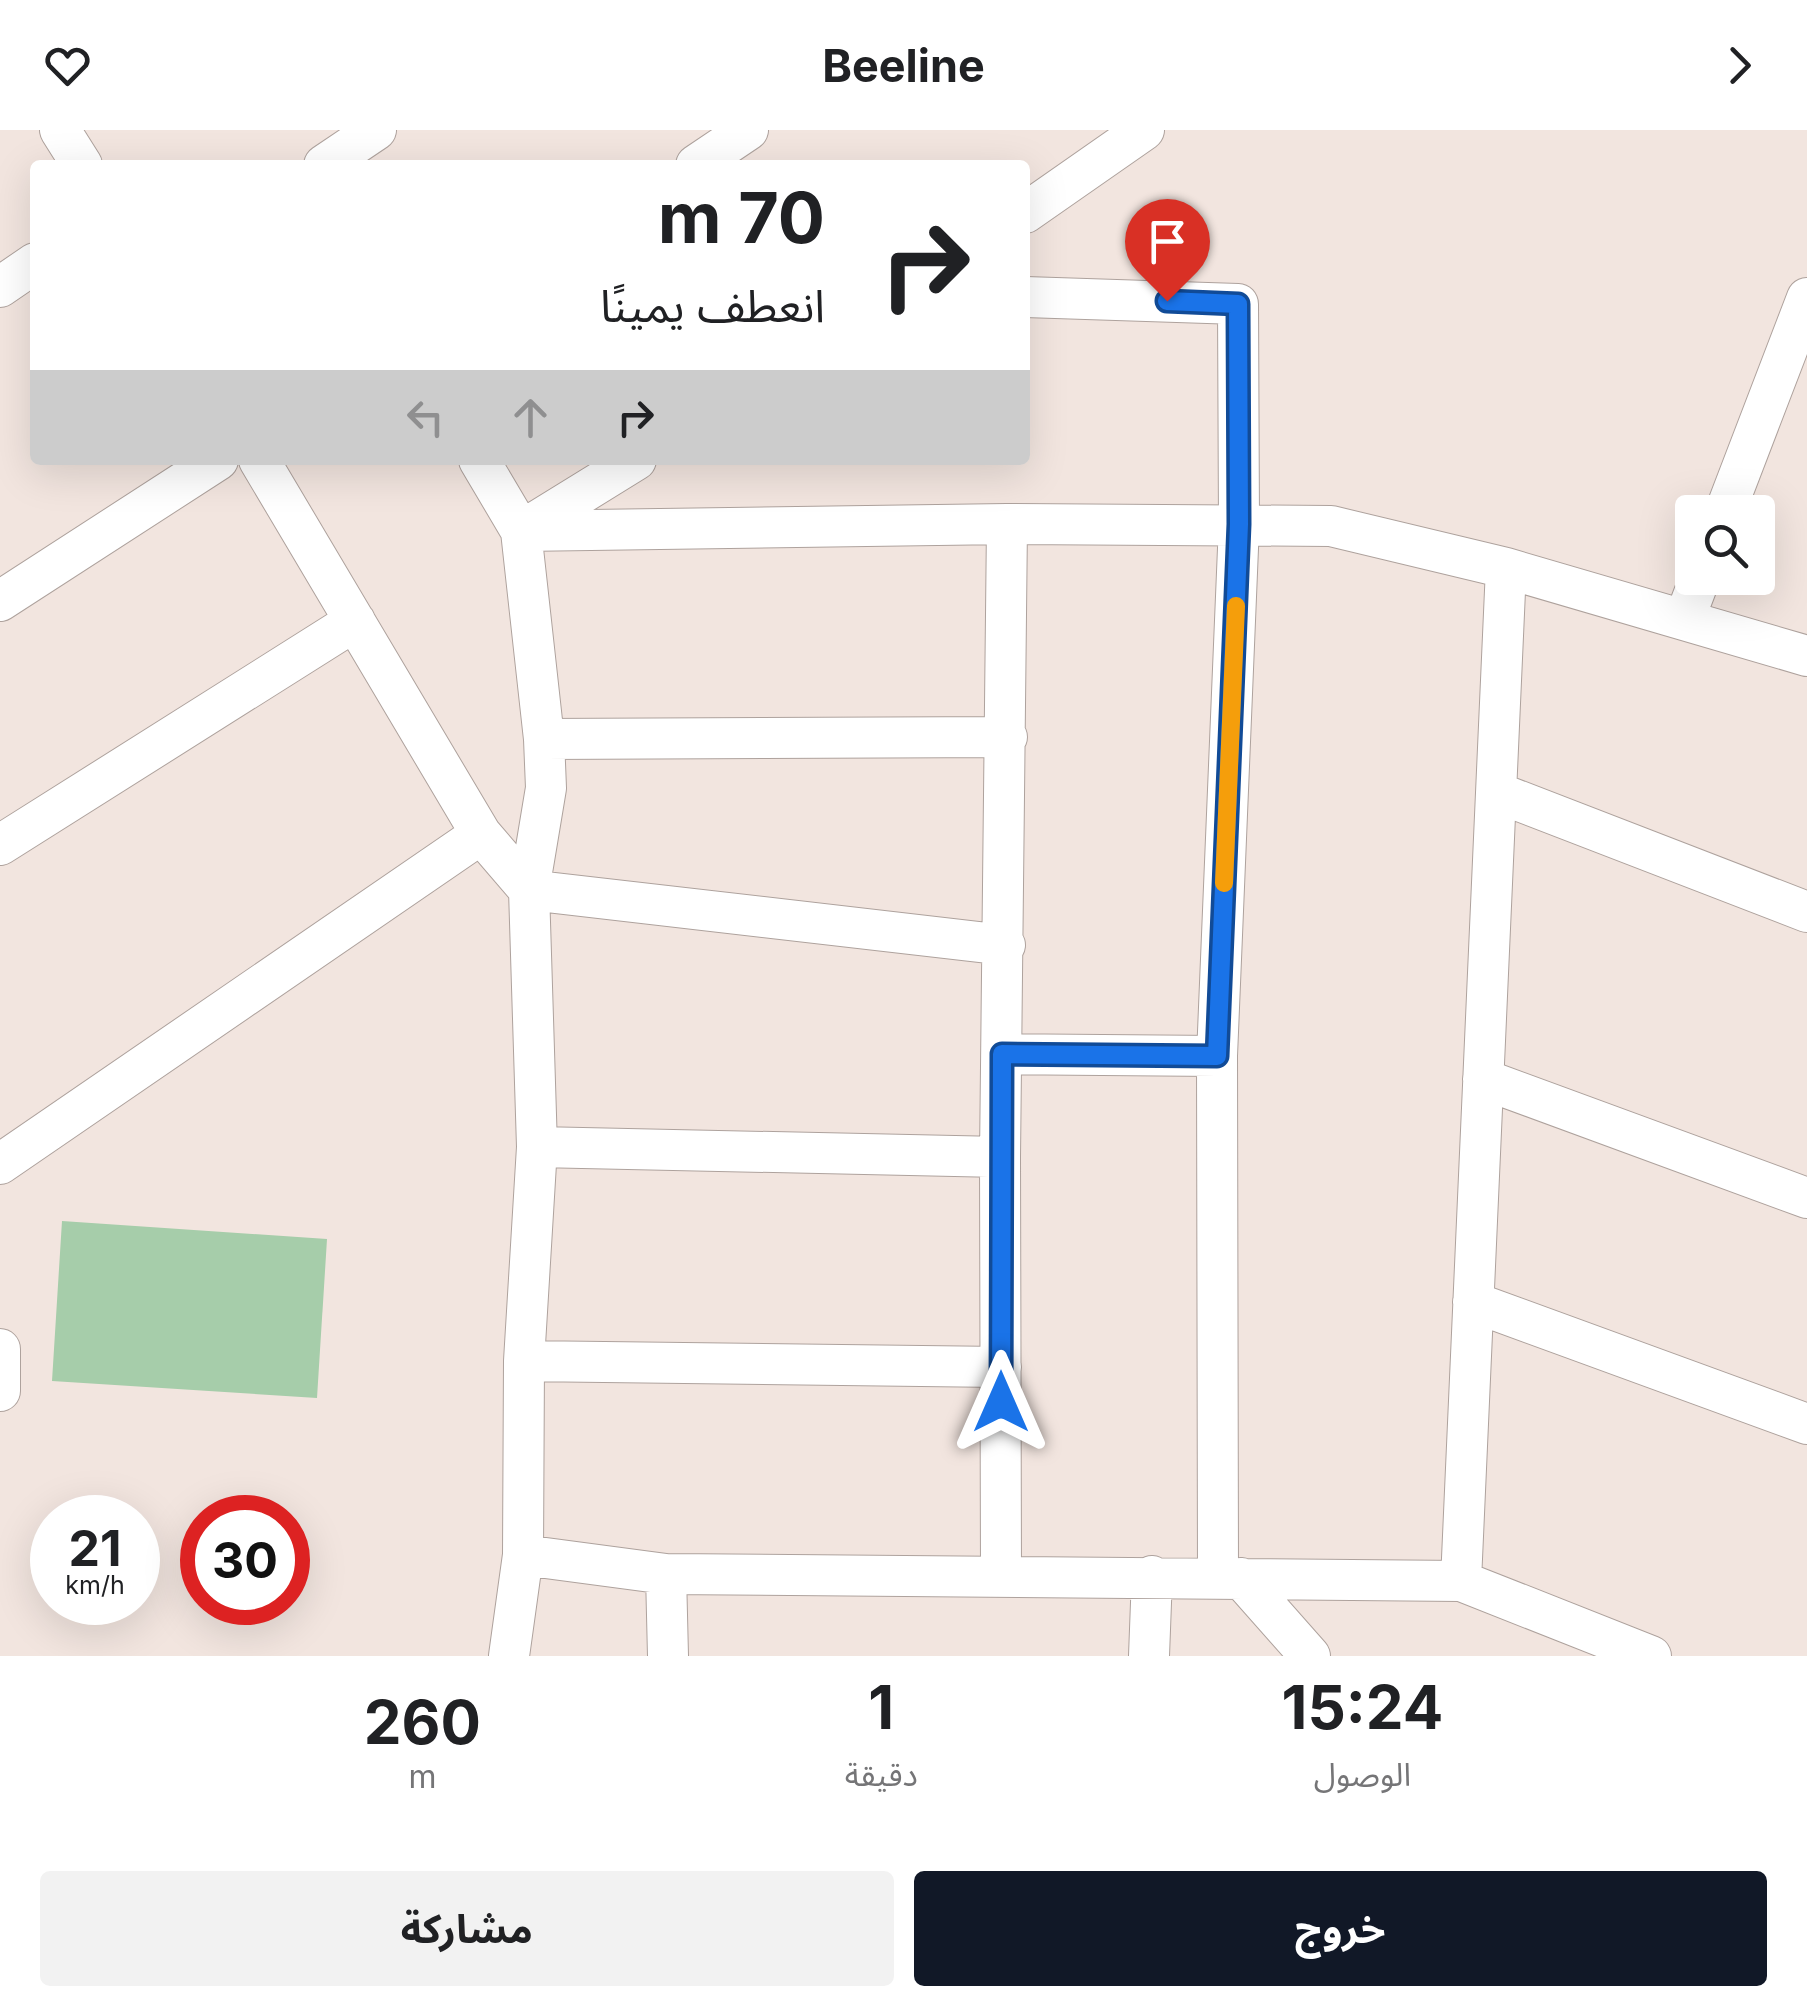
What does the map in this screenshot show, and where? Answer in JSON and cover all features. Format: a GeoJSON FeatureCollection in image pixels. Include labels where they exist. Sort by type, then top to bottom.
{"type":"FeatureCollection","features":[{"type":"Feature","properties":{"kind":"street"},"geometry":{"type":"LineString","coordinates":[[60,130],[79,160]]}},
{"type":"Feature","properties":{"kind":"street"},"geometry":{"type":"LineString","coordinates":[[331,160],[376,130]]}},
{"type":"Feature","properties":{"kind":"street"},"geometry":{"type":"LineString","coordinates":[[703,160],[748,130]]}},
{"type":"Feature","properties":{"kind":"street"},"geometry":{"type":"LineString","coordinates":[[1030,209],[1144,130]]}},
{"type":"Feature","properties":{"kind":"street"},"geometry":{"type":"LineString","coordinates":[[0,287],[30,267]]}},
{"type":"Feature","properties":{"kind":"street"},"geometry":{"type":"LineString","coordinates":[[1030,296],[1238,304],[1239,524],[1217,1056],[1230,1578],[1310,1656]]}},
{"type":"Feature","properties":{"kind":"street"},"geometry":{"type":"LineString","coordinates":[[1732,495],[1807,298]]}},
{"type":"Feature","properties":{"kind":"street"},"geometry":{"type":"LineString","coordinates":[[0,601],[210,465]]}},
{"type":"Feature","properties":{"kind":"street"},"geometry":{"type":"LineString","coordinates":[[262,465],[481,834],[529,890],[1004,945]]}},
{"type":"Feature","properties":{"kind":"street"},"geometry":{"type":"LineString","coordinates":[[482,465],[521,530],[546,788],[529,890],[537,1147],[524,1361],[524,1555],[509,1656]]}},
{"type":"Feature","properties":{"kind":"street"},"geometry":{"type":"LineString","coordinates":[[521,530],[628,465]]}},
{"type":"Feature","properties":{"kind":"street"},"geometry":{"type":"LineString","coordinates":[[1000,1575],[1007,524]]}},
{"type":"Feature","properties":{"kind":"street"},"geometry":{"type":"LineString","coordinates":[[521,530],[1007,524],[1332,526],[1506,568],[1807,656]]}},
{"type":"Feature","properties":{"kind":"street"},"geometry":{"type":"LineString","coordinates":[[1461,1581],[1506,568]]}},
{"type":"Feature","properties":{"kind":"street"},"geometry":{"type":"LineString","coordinates":[[1684,620],[1694,595]]}},
{"type":"Feature","properties":{"kind":"street"},"geometry":{"type":"LineString","coordinates":[[0,845],[355,621]]}},
{"type":"Feature","properties":{"kind":"street"},"geometry":{"type":"LineString","coordinates":[[544,738],[1007,737]]}},
{"type":"Feature","properties":{"kind":"street"},"geometry":{"type":"LineString","coordinates":[[1496,792],[1807,912]]}},
{"type":"Feature","properties":{"kind":"street"},"geometry":{"type":"LineString","coordinates":[[0,1164],[481,834]]}},
{"type":"Feature","properties":{"kind":"street"},"geometry":{"type":"LineString","coordinates":[[1002,1054],[1217,1056]]}},
{"type":"Feature","properties":{"kind":"street"},"geometry":{"type":"LineString","coordinates":[[1483,1079],[1807,1198]]}},
{"type":"Feature","properties":{"kind":"street"},"geometry":{"type":"LineString","coordinates":[[537,1147],[1000,1158]]}},
{"type":"Feature","properties":{"kind":"street"},"geometry":{"type":"LineString","coordinates":[[1473,1302],[1807,1424]]}},
{"type":"Feature","properties":{"kind":"street"},"geometry":{"type":"LineString","coordinates":[[524,1361],[1001,1368]]}},
{"type":"Feature","properties":{"kind":"street"},"geometry":{"type":"LineString","coordinates":[[524,1555],[666,1574],[1461,1581],[1651,1656]]}},
{"type":"Feature","properties":{"kind":"street"},"geometry":{"type":"LineString","coordinates":[[666,1574],[668,1656]]}},
{"type":"Feature","properties":{"kind":"street"},"geometry":{"type":"LineString","coordinates":[[1149,1656],[1152,1576]]}},
{"type":"Feature","properties":{"kind":"green space"},"geometry":{"type":"Polygon","coordinates":[[[62,1221],[327,1239],[317,1398],[52,1381],[62,1221]]]}},
{"type":"Feature","properties":{"kind":"slow traffic"},"geometry":{"type":"LineString","coordinates":[[1224,883],[1236,606]]}},
{"type":"Feature","properties":{"kind":"route"},"geometry":{"type":"LineString","coordinates":[[1001,1402],[1002,1054],[1217,1056],[1239,524],[1238,304],[1167,301]]}}]}
